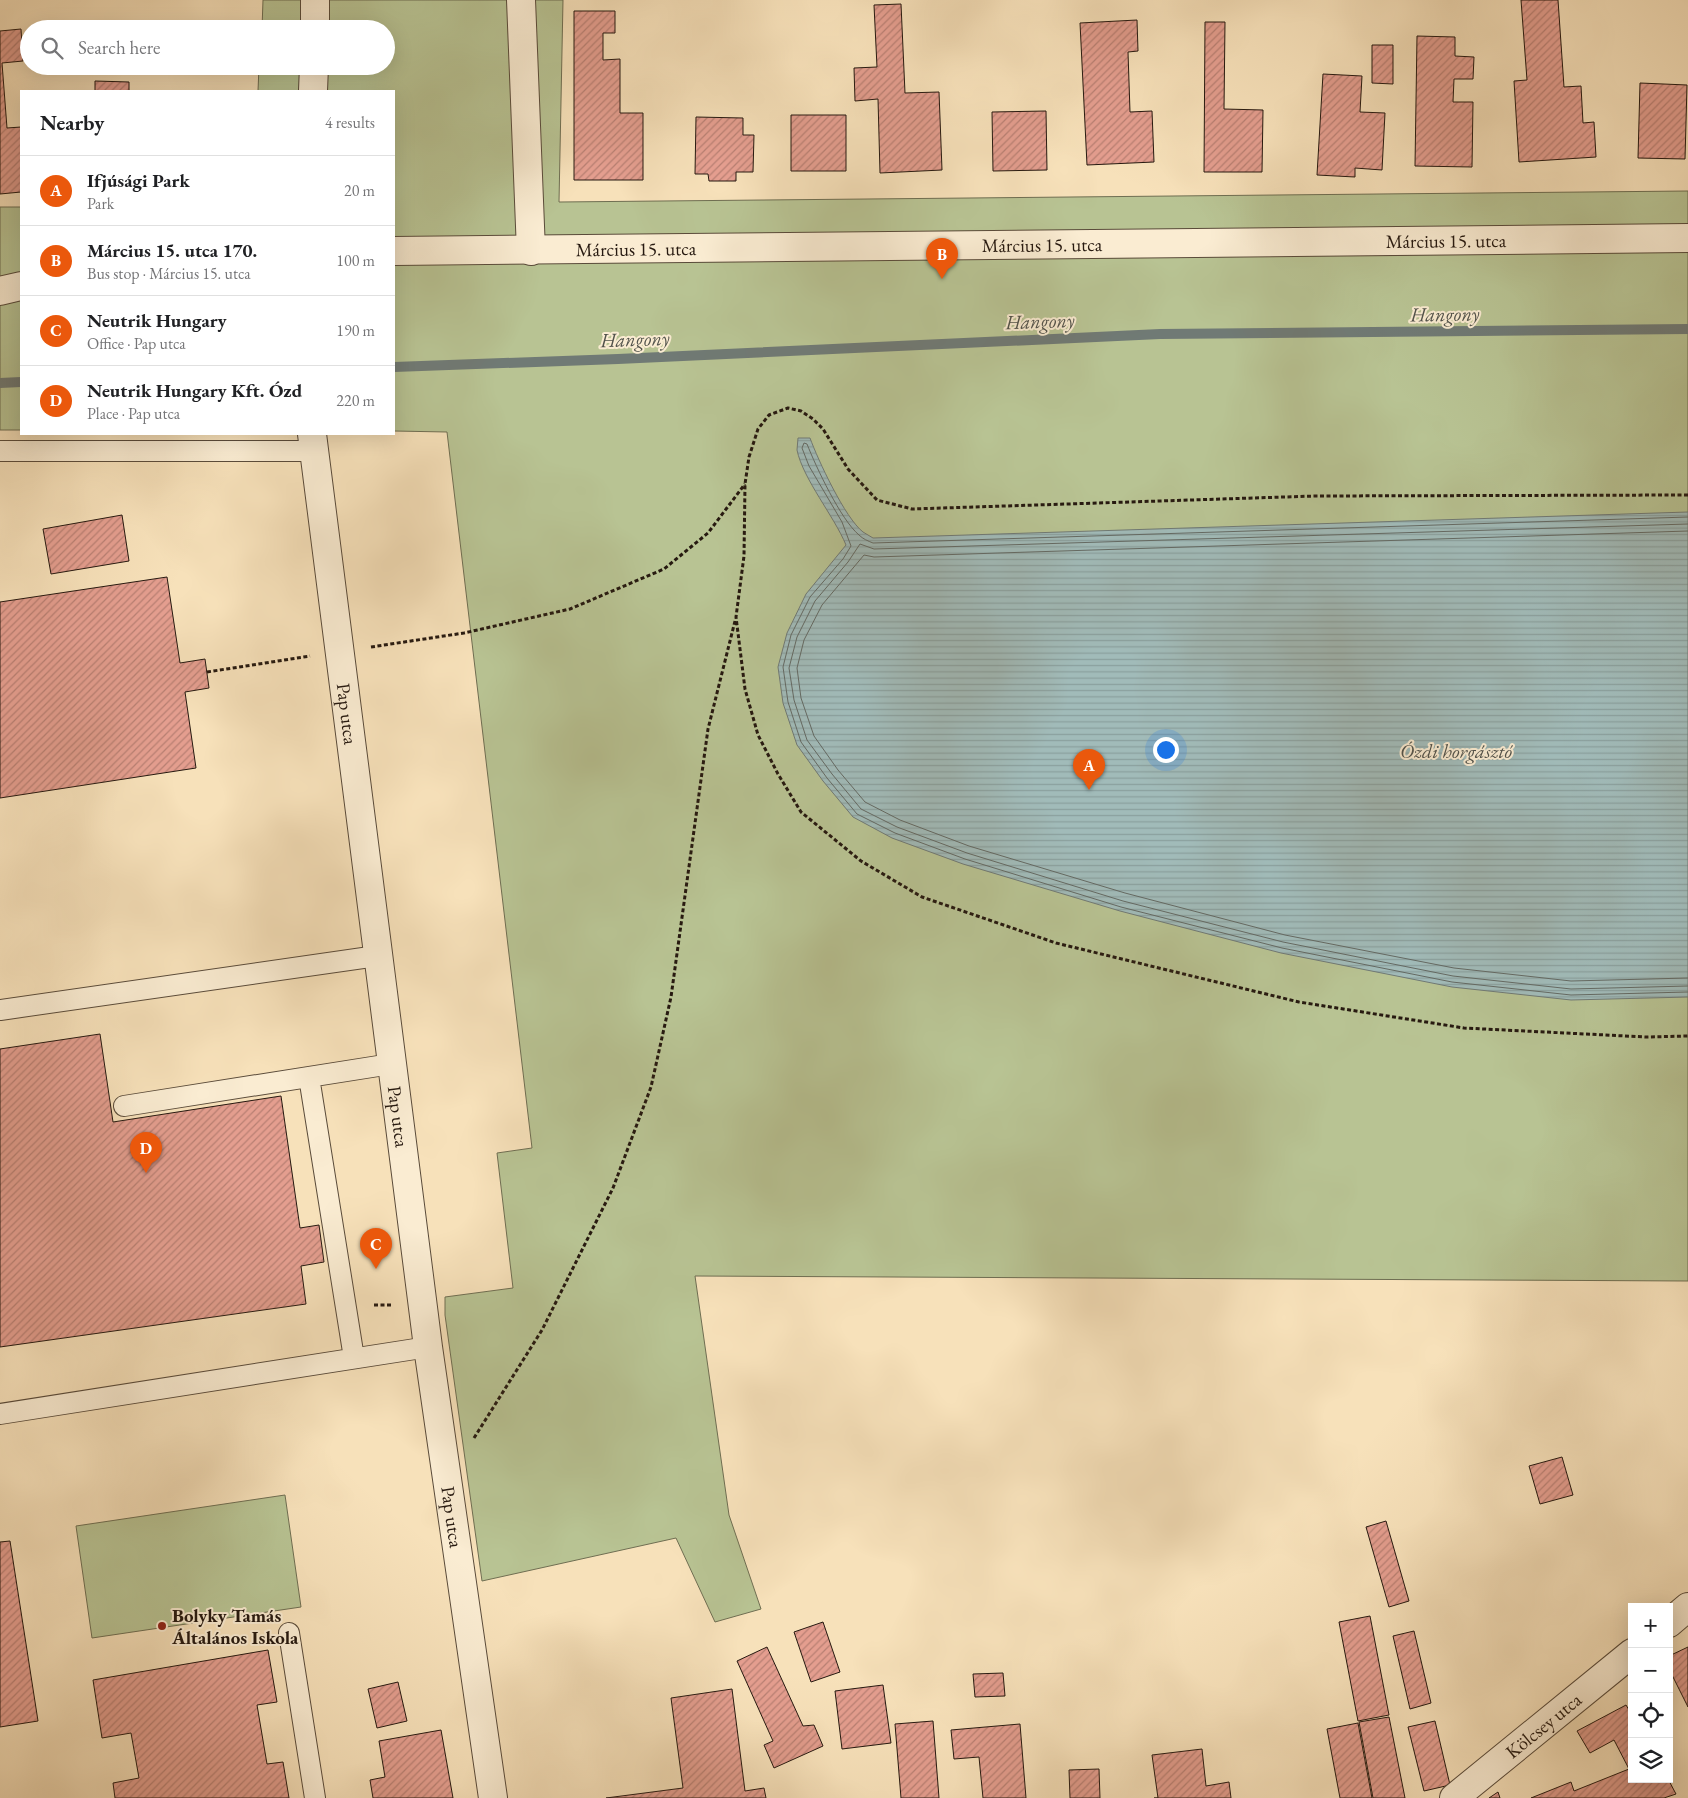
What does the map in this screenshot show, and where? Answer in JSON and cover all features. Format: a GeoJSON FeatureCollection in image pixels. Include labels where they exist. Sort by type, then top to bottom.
{"type":"FeatureCollection","features":[{"type":"Feature","properties":{"kind":"street"},"geometry":{"type":"LineString","coordinates":[[315,0],[315,20]]}},
{"type":"Feature","properties":{"kind":"street"},"geometry":{"type":"LineString","coordinates":[[521,0],[531,251]]}},
{"type":"Feature","properties":{"kind":"street"},"geometry":{"type":"LineString","coordinates":[[313,90],[314,75]]}},
{"type":"Feature","properties":{"kind":"street","name":"Március 15. utca"},"geometry":{"type":"LineString","coordinates":[[395,251],[1688,238]]}},
{"type":"Feature","properties":{"kind":"street"},"geometry":{"type":"LineString","coordinates":[[0,291],[20,286]]}},
{"type":"Feature","properties":{"kind":"street","name":"Pap utca"},"geometry":{"type":"LineString","coordinates":[[313,443],[390,1064],[428,1347],[493,1798]]}},
{"type":"Feature","properties":{"kind":"street"},"geometry":{"type":"LineString","coordinates":[[1673,1620],[1688,1607]]}},
{"type":"Feature","properties":{"kind":"street","name":"Kölcsey utca"},"geometry":{"type":"LineString","coordinates":[[1454,1798],[1628,1656]]}},
{"type":"Feature","properties":{"kind":"lane"},"geometry":{"type":"LineString","coordinates":[[0,451],[313,443]]}},
{"type":"Feature","properties":{"kind":"lane"},"geometry":{"type":"LineString","coordinates":[[0,1010],[377,956]]}},
{"type":"Feature","properties":{"kind":"lane"},"geometry":{"type":"LineString","coordinates":[[124,1106],[390,1064]]}},
{"type":"Feature","properties":{"kind":"lane"},"geometry":{"type":"LineString","coordinates":[[308,1077],[354,1358]]}},
{"type":"Feature","properties":{"kind":"lane"},"geometry":{"type":"LineString","coordinates":[[0,1414],[428,1347]]}},
{"type":"Feature","properties":{"kind":"lane"},"geometry":{"type":"LineString","coordinates":[[289,1633],[315,1798]]}},
{"type":"Feature","properties":{"kind":"path"},"geometry":{"type":"LineString","coordinates":[[473,1439],[542,1330],[613,1188],[651,1087],[671,997],[708,729],[736,617],[744,556],[745,484],[749,457],[758,429],[769,415],[788,408],[801,411],[823,429],[848,470],[877,500],[912,509],[1315,496],[1688,494]]}},
{"type":"Feature","properties":{"kind":"path"},"geometry":{"type":"LineString","coordinates":[[370,647],[474,631],[570,609],[664,569],[708,532],[745,484]]}},
{"type":"Feature","properties":{"kind":"path"},"geometry":{"type":"LineString","coordinates":[[736,617],[745,689],[758,735],[778,774],[801,812],[861,861],[922,897],[1056,943],[1299,1002],[1464,1028],[1646,1037],[1688,1036]]}},
{"type":"Feature","properties":{"kind":"path"},"geometry":{"type":"LineString","coordinates":[[206,672],[312,655]]}},
{"type":"Feature","properties":{"kind":"green space"},"geometry":{"type":"Polygon","coordinates":[[[263,0],[563,0],[559,202],[1688,191],[1688,1281],[695,1276],[729,1515],[761,1609],[715,1622],[676,1538],[482,1581],[445,1315],[445,1297],[513,1288],[497,1153],[532,1148],[447,432],[395,431],[395,90],[258,90],[259,75],[395,75],[395,20],[262,20],[263,0]]]}},
{"type":"Feature","properties":{"kind":"green space"},"geometry":{"type":"Polygon","coordinates":[[[0,207],[20,207],[20,430],[0,430],[0,207]]]}},
{"type":"Feature","properties":{"kind":"green space"},"geometry":{"type":"Polygon","coordinates":[[[285,1495],[301,1607],[92,1638],[76,1526],[285,1495]]]}},
{"type":"Feature","properties":{"kind":"water","name":"Ózdi horgásztó"},"geometry":{"type":"Polygon","coordinates":[[[798,438],[810,438],[840,502],[856,525],[873,538],[1688,512],[1688,997],[1571,1000],[1452,987],[1281,953],[1120,911],[963,864],[892,838],[853,817],[823,781],[797,745],[783,703],[778,667],[787,633],[806,594],[846,545],[800,461],[797,450],[798,438]]]}},
{"type":"Feature","properties":{"kind":"building"},"geometry":{"type":"Polygon","coordinates":[[[1521,0],[1558,0],[1564,87],[1581,86],[1583,123],[1594,122],[1596,157],[1519,162],[1514,81],[1527,80],[1521,0]]]}},
{"type":"Feature","properties":{"kind":"building"},"geometry":{"type":"Polygon","coordinates":[[[901,4],[905,93],[939,92],[942,170],[880,173],[878,99],[855,101],[854,68],[877,67],[874,5],[901,4]]]}},
{"type":"Feature","properties":{"kind":"building"},"geometry":{"type":"Polygon","coordinates":[[[574,11],[615,11],[615,33],[603,33],[603,60],[620,59],[620,113],[643,113],[643,180],[574,180],[574,11]]]}},
{"type":"Feature","properties":{"kind":"building"},"geometry":{"type":"Polygon","coordinates":[[[1137,20],[1138,51],[1128,52],[1130,112],[1152,111],[1154,162],[1087,165],[1080,23],[1137,20]]]}},
{"type":"Feature","properties":{"kind":"building"},"geometry":{"type":"Polygon","coordinates":[[[1205,22],[1225,22],[1224,109],[1263,110],[1262,172],[1204,172],[1205,22]]]}},
{"type":"Feature","properties":{"kind":"building"},"geometry":{"type":"Polygon","coordinates":[[[20,29],[20,61],[2,63],[7,128],[20,127],[20,192],[0,194],[0,31],[20,29]]]}},
{"type":"Feature","properties":{"kind":"building"},"geometry":{"type":"Polygon","coordinates":[[[1417,36],[1455,37],[1455,56],[1474,57],[1473,79],[1454,79],[1453,102],[1473,102],[1472,167],[1415,166],[1417,36]]]}},
{"type":"Feature","properties":{"kind":"building"},"geometry":{"type":"Polygon","coordinates":[[[1372,45],[1393,45],[1393,84],[1372,83],[1372,45]]]}},
{"type":"Feature","properties":{"kind":"building"},"geometry":{"type":"Polygon","coordinates":[[[1323,74],[1362,76],[1360,112],[1385,113],[1382,170],[1355,168],[1355,177],[1317,175],[1323,74]]]}},
{"type":"Feature","properties":{"kind":"building"},"geometry":{"type":"Polygon","coordinates":[[[95,81],[129,82],[129,90],[95,90],[95,81]]]}},
{"type":"Feature","properties":{"kind":"building"},"geometry":{"type":"Polygon","coordinates":[[[1640,83],[1687,85],[1685,159],[1638,158],[1640,83]]]}},
{"type":"Feature","properties":{"kind":"building"},"geometry":{"type":"Polygon","coordinates":[[[1046,111],[1047,170],[993,171],[992,112],[1046,111]]]}},
{"type":"Feature","properties":{"kind":"building"},"geometry":{"type":"Polygon","coordinates":[[[791,115],[846,115],[846,171],[791,171],[791,115]]]}},
{"type":"Feature","properties":{"kind":"building"},"geometry":{"type":"Polygon","coordinates":[[[696,117],[743,118],[743,135],[754,135],[753,172],[736,172],[736,181],[709,181],[708,174],[695,174],[696,117]]]}},
{"type":"Feature","properties":{"kind":"building"},"geometry":{"type":"Polygon","coordinates":[[[122,515],[129,561],[51,574],[43,529],[122,515]]]}},
{"type":"Feature","properties":{"kind":"building"},"geometry":{"type":"Polygon","coordinates":[[[167,577],[180,663],[205,659],[209,688],[185,692],[196,768],[0,798],[0,602],[167,577]]]}},
{"type":"Feature","properties":{"kind":"building"},"geometry":{"type":"Polygon","coordinates":[[[100,1034],[113,1122],[281,1096],[300,1228],[319,1225],[324,1262],[301,1266],[306,1304],[0,1347],[0,1049],[100,1034]]]}},
{"type":"Feature","properties":{"kind":"building"},"geometry":{"type":"Polygon","coordinates":[[[1562,1457],[1573,1495],[1540,1504],[1529,1466],[1562,1457]]]}},
{"type":"Feature","properties":{"kind":"building"},"geometry":{"type":"Polygon","coordinates":[[[1386,1521],[1409,1601],[1389,1607],[1366,1527],[1386,1521]]]}},
{"type":"Feature","properties":{"kind":"building"},"geometry":{"type":"Polygon","coordinates":[[[10,1541],[38,1721],[0,1727],[0,1542],[10,1541]]]}},
{"type":"Feature","properties":{"kind":"building"},"geometry":{"type":"Polygon","coordinates":[[[1370,1616],[1389,1715],[1358,1721],[1339,1622],[1370,1616]]]}},
{"type":"Feature","properties":{"kind":"building"},"geometry":{"type":"Polygon","coordinates":[[[823,1622],[840,1672],[811,1682],[794,1632],[823,1622]]]}},
{"type":"Feature","properties":{"kind":"building"},"geometry":{"type":"Polygon","coordinates":[[[1414,1631],[1431,1703],[1410,1709],[1393,1636],[1414,1631]]]}},
{"type":"Feature","properties":{"kind":"building"},"geometry":{"type":"Polygon","coordinates":[[[767,1647],[803,1726],[814,1725],[823,1746],[774,1768],[764,1745],[773,1741],[737,1661],[767,1647]]]}},
{"type":"Feature","properties":{"kind":"building"},"geometry":{"type":"Polygon","coordinates":[[[1688,1647],[1688,1707],[1673,1677],[1673,1654],[1688,1647]]]}},
{"type":"Feature","properties":{"kind":"building"},"geometry":{"type":"Polygon","coordinates":[[[268,1650],[277,1702],[257,1705],[267,1764],[283,1762],[289,1798],[115,1798],[113,1783],[139,1778],[131,1733],[102,1738],[93,1680],[268,1650]]]}},
{"type":"Feature","properties":{"kind":"building"},"geometry":{"type":"Polygon","coordinates":[[[1003,1673],[1005,1696],[975,1697],[973,1674],[1003,1673]]]}},
{"type":"Feature","properties":{"kind":"building"},"geometry":{"type":"Polygon","coordinates":[[[398,1682],[407,1721],[377,1728],[368,1689],[398,1682]]]}},
{"type":"Feature","properties":{"kind":"building"},"geometry":{"type":"Polygon","coordinates":[[[883,1685],[891,1743],[842,1749],[835,1691],[883,1685]]]}},
{"type":"Feature","properties":{"kind":"building"},"geometry":{"type":"Polygon","coordinates":[[[732,1689],[745,1791],[764,1788],[766,1798],[606,1798],[683,1788],[671,1698],[732,1689]]]}},
{"type":"Feature","properties":{"kind":"building"},"geometry":{"type":"Polygon","coordinates":[[[1626,1705],[1628,1708],[1628,1767],[1614,1740],[1590,1753],[1577,1731],[1626,1705]]]}},
{"type":"Feature","properties":{"kind":"building"},"geometry":{"type":"Polygon","coordinates":[[[1389,1717],[1405,1798],[1373,1798],[1359,1722],[1389,1717]]]}},
{"type":"Feature","properties":{"kind":"building"},"geometry":{"type":"Polygon","coordinates":[[[933,1721],[939,1798],[901,1798],[895,1724],[933,1721]]]}},
{"type":"Feature","properties":{"kind":"building"},"geometry":{"type":"Polygon","coordinates":[[[1435,1721],[1450,1785],[1424,1791],[1408,1727],[1435,1721]]]}},
{"type":"Feature","properties":{"kind":"building"},"geometry":{"type":"Polygon","coordinates":[[[1358,1723],[1372,1798],[1340,1798],[1327,1729],[1358,1723]]]}},
{"type":"Feature","properties":{"kind":"building"},"geometry":{"type":"Polygon","coordinates":[[[1020,1724],[1026,1798],[983,1798],[979,1757],[954,1759],[951,1730],[1020,1724]]]}},
{"type":"Feature","properties":{"kind":"building"},"geometry":{"type":"Polygon","coordinates":[[[441,1730],[453,1798],[373,1798],[370,1780],[385,1777],[379,1741],[441,1730]]]}},
{"type":"Feature","properties":{"kind":"building"},"geometry":{"type":"Polygon","coordinates":[[[1202,1749],[1206,1786],[1229,1782],[1231,1798],[1158,1798],[1152,1755],[1202,1749]]]}},
{"type":"Feature","properties":{"kind":"building"},"geometry":{"type":"Polygon","coordinates":[[[1099,1769],[1100,1798],[1070,1798],[1069,1770],[1099,1769]]]}},
{"type":"Feature","properties":{"kind":"building"},"geometry":{"type":"Polygon","coordinates":[[[1628,1769],[1628,1783],[1670,1783],[1676,1794],[1664,1798],[1531,1798],[1571,1782],[1574,1791],[1628,1769]]]}},
{"type":"Feature","properties":{"kind":"building"},"geometry":{"type":"Polygon","coordinates":[[[1498,1792],[1500,1798],[1489,1798],[1498,1792]]]}},
{"type":"Feature","properties":{"kind":"waterway","name":"Hangony"},"geometry":{"type":"LineString","coordinates":[[395,367],[618,359],[1160,334],[1688,329]]}},
{"type":"Feature","properties":{"kind":"waterway","name":"Hangony"},"geometry":{"type":"LineString","coordinates":[[0,383],[20,382]]}},
{"type":"Feature","properties":{"kind":"place","name":"Március 15. utca 170."},"geometry":{"type":"Point","coordinates":[942,279]}},
{"type":"Feature","properties":{"kind":"place","name":"Ifjúsági Park"},"geometry":{"type":"Point","coordinates":[1089,790]}},
{"type":"Feature","properties":{"kind":"place","name":"Neutrik Hungary Kft. Ózd"},"geometry":{"type":"Point","coordinates":[146,1173]}},
{"type":"Feature","properties":{"kind":"place","name":"Neutrik Hungary"},"geometry":{"type":"Point","coordinates":[376,1269]}},
{"type":"Feature","properties":{"kind":"place","name":"Bolyky Tamás Általános Iskola"},"geometry":{"type":"Point","coordinates":[162,1626]}}]}
